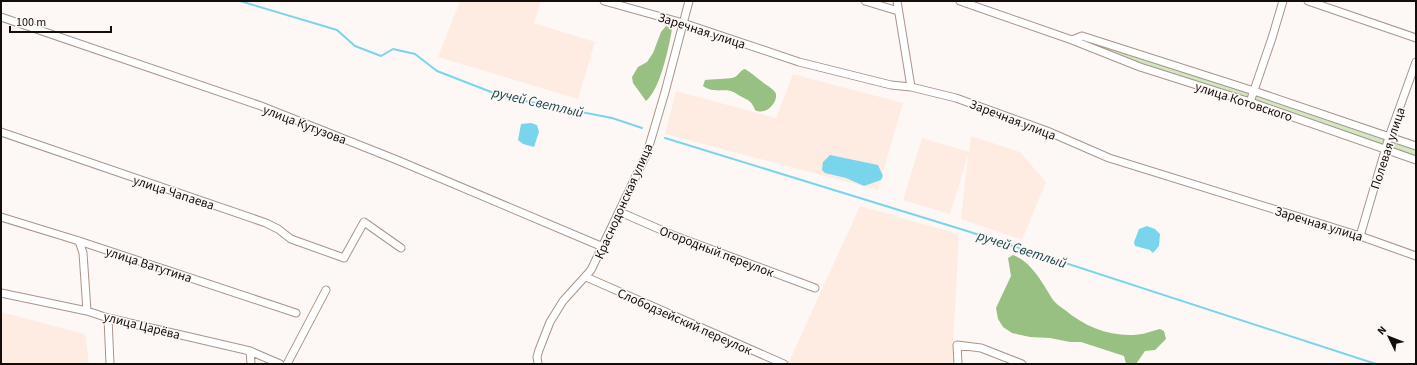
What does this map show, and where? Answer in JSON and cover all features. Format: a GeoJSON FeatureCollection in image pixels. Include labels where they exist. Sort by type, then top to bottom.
{"type":"FeatureCollection","features":[{"type":"Feature","properties":{"kind":"street","name":"Заречная улица"},"geometry":{"type":"LineString","coordinates":[[604,1],[683,23],[799,62],[891,85],[910,87],[956,98],[1047,131],[1110,158],[1360,236],[1416,256]]}},
{"type":"Feature","properties":{"kind":"street","name":"Краснодонская улица"},"geometry":{"type":"LineString","coordinates":[[538,364],[537,357],[539,350],[556,310],[570,293],[586,278],[591,270],[604,247],[647,153],[689,1]]}},
{"type":"Feature","properties":{"kind":"street"},"geometry":{"type":"LineString","coordinates":[[865,1],[898,11]]}},
{"type":"Feature","properties":{"kind":"street"},"geometry":{"type":"LineString","coordinates":[[897,1],[910,87]]}},
{"type":"Feature","properties":{"kind":"street","name":"улица Котовского"},"geometry":{"type":"LineString","coordinates":[[960,1],[980,4],[1140,67],[1250,102],[1416,160]]}},
{"type":"Feature","properties":{"kind":"street"},"geometry":{"type":"LineString","coordinates":[[1250,102],[1283,1]]}},
{"type":"Feature","properties":{"kind":"street"},"geometry":{"type":"LineString","coordinates":[[1308,1],[1416,38]]}},
{"type":"Feature","properties":{"kind":"street","name":"улица Кутузова"},"geometry":{"type":"LineString","coordinates":[[1,17],[261,106],[397,160],[604,247]]}},
{"type":"Feature","properties":{"kind":"street","name":"улица Котовского"},"geometry":{"type":"LineString","coordinates":[[1072,40],[1082,36],[1254,91],[1416,146]]}},
{"type":"Feature","properties":{"kind":"street","name":"Полевая улица"},"geometry":{"type":"LineString","coordinates":[[1360,236],[1389,137],[1416,62]]}},
{"type":"Feature","properties":{"kind":"street","name":"улица Чапаева"},"geometry":{"type":"LineString","coordinates":[[1,132],[266,223],[278,228],[291,238],[344,258],[364,222],[401,248]]}},
{"type":"Feature","properties":{"kind":"street","name":"Огородный переулок"},"geometry":{"type":"LineString","coordinates":[[620,212],[675,236],[816,288]]}},
{"type":"Feature","properties":{"kind":"street","name":"улица Ватутина"},"geometry":{"type":"LineString","coordinates":[[1,217],[79,241],[296,313]]}},
{"type":"Feature","properties":{"kind":"street"},"geometry":{"type":"LineString","coordinates":[[79,241],[83,253],[87,311]]}},
{"type":"Feature","properties":{"kind":"street","name":"Слободзейский переулок"},"geometry":{"type":"LineString","coordinates":[[586,278],[784,364]]}},
{"type":"Feature","properties":{"kind":"street"},"geometry":{"type":"LineString","coordinates":[[287,364],[326,290]]}},
{"type":"Feature","properties":{"kind":"street","name":"улица Царёва"},"geometry":{"type":"LineString","coordinates":[[1,293],[87,311],[108,318],[250,351],[280,364]]}},
{"type":"Feature","properties":{"kind":"street"},"geometry":{"type":"LineString","coordinates":[[108,318],[110,364]]}},
{"type":"Feature","properties":{"kind":"street"},"geometry":{"type":"LineString","coordinates":[[958,364],[957,345],[981,348],[1022,364]]}},
{"type":"Feature","properties":{"kind":"street"},"geometry":{"type":"LineString","coordinates":[[250,351],[251,364]]}},
{"type":"Feature","properties":{"kind":"shaded area"},"geometry":{"type":"Polygon","coordinates":[[[460,1],[541,1],[534,23],[595,42],[578,99],[438,57],[460,1]]]}},
{"type":"Feature","properties":{"kind":"shaded area"},"geometry":{"type":"Polygon","coordinates":[[[793,74],[903,103],[878,190],[665,134],[676,91],[776,118],[793,74]]]}},
{"type":"Feature","properties":{"kind":"shaded area"},"geometry":{"type":"Polygon","coordinates":[[[971,136],[1020,152],[1046,182],[1022,240],[961,219],[968,155],[950,214],[903,200],[922,138],[969,152],[971,136]]]}},
{"type":"Feature","properties":{"kind":"shaded area"},"geometry":{"type":"Polygon","coordinates":[[[860,206],[959,234],[953,346],[954,364],[788,364],[860,206]]]}},
{"type":"Feature","properties":{"kind":"shaded area"},"geometry":{"type":"Polygon","coordinates":[[[1,312],[85,334],[89,364],[1,364],[1,312]]]}},
{"type":"Feature","properties":{"kind":"green space"},"geometry":{"type":"Polygon","coordinates":[[[666,26],[672,29],[666,57],[656,88],[646,101],[633,83],[632,77],[638,67],[647,62],[653,53],[661,32],[666,26]]]}},
{"type":"Feature","properties":{"kind":"green space"},"geometry":{"type":"Polygon","coordinates":[[[1082,36],[1416,146],[1416,160],[1072,40],[1082,36]]]}},
{"type":"Feature","properties":{"kind":"green space"},"geometry":{"type":"Polygon","coordinates":[[[745,69],[775,92],[776,98],[772,106],[768,109],[764,111],[755,110],[750,102],[728,90],[713,90],[703,86],[705,80],[733,78],[745,69]]]}},
{"type":"Feature","properties":{"kind":"green space"},"geometry":{"type":"Polygon","coordinates":[[[1013,255],[1020,258],[1031,268],[1056,303],[1080,321],[1106,332],[1124,335],[1140,334],[1160,329],[1164,331],[1166,339],[1155,350],[1145,351],[1136,364],[1126,364],[1124,356],[1081,342],[1030,337],[1012,333],[1003,327],[998,319],[996,308],[1011,276],[1008,258],[1013,255]]]}},
{"type":"Feature","properties":{"kind":"water"},"geometry":{"type":"Polygon","coordinates":[[[531,123],[537,125],[539,132],[534,147],[523,144],[518,140],[521,124],[531,123]]]}},
{"type":"Feature","properties":{"kind":"water"},"geometry":{"type":"Polygon","coordinates":[[[830,155],[878,165],[883,176],[881,180],[864,186],[846,178],[825,173],[822,170],[823,162],[830,155]]]}},
{"type":"Feature","properties":{"kind":"water"},"geometry":{"type":"Polygon","coordinates":[[[1147,226],[1155,229],[1160,234],[1159,246],[1153,253],[1150,250],[1135,246],[1134,242],[1139,229],[1147,226]]]}},
{"type":"Feature","properties":{"kind":"waterway","name":"ручей Светлый"},"geometry":{"type":"LineString","coordinates":[[240,1],[337,30],[355,46],[381,56],[393,49],[415,54],[437,71],[504,97],[612,118],[642,128]]}},
{"type":"Feature","properties":{"kind":"waterway","name":"ручей Светлый"},"geometry":{"type":"LineString","coordinates":[[665,138],[967,231],[1376,364]]}}]}
